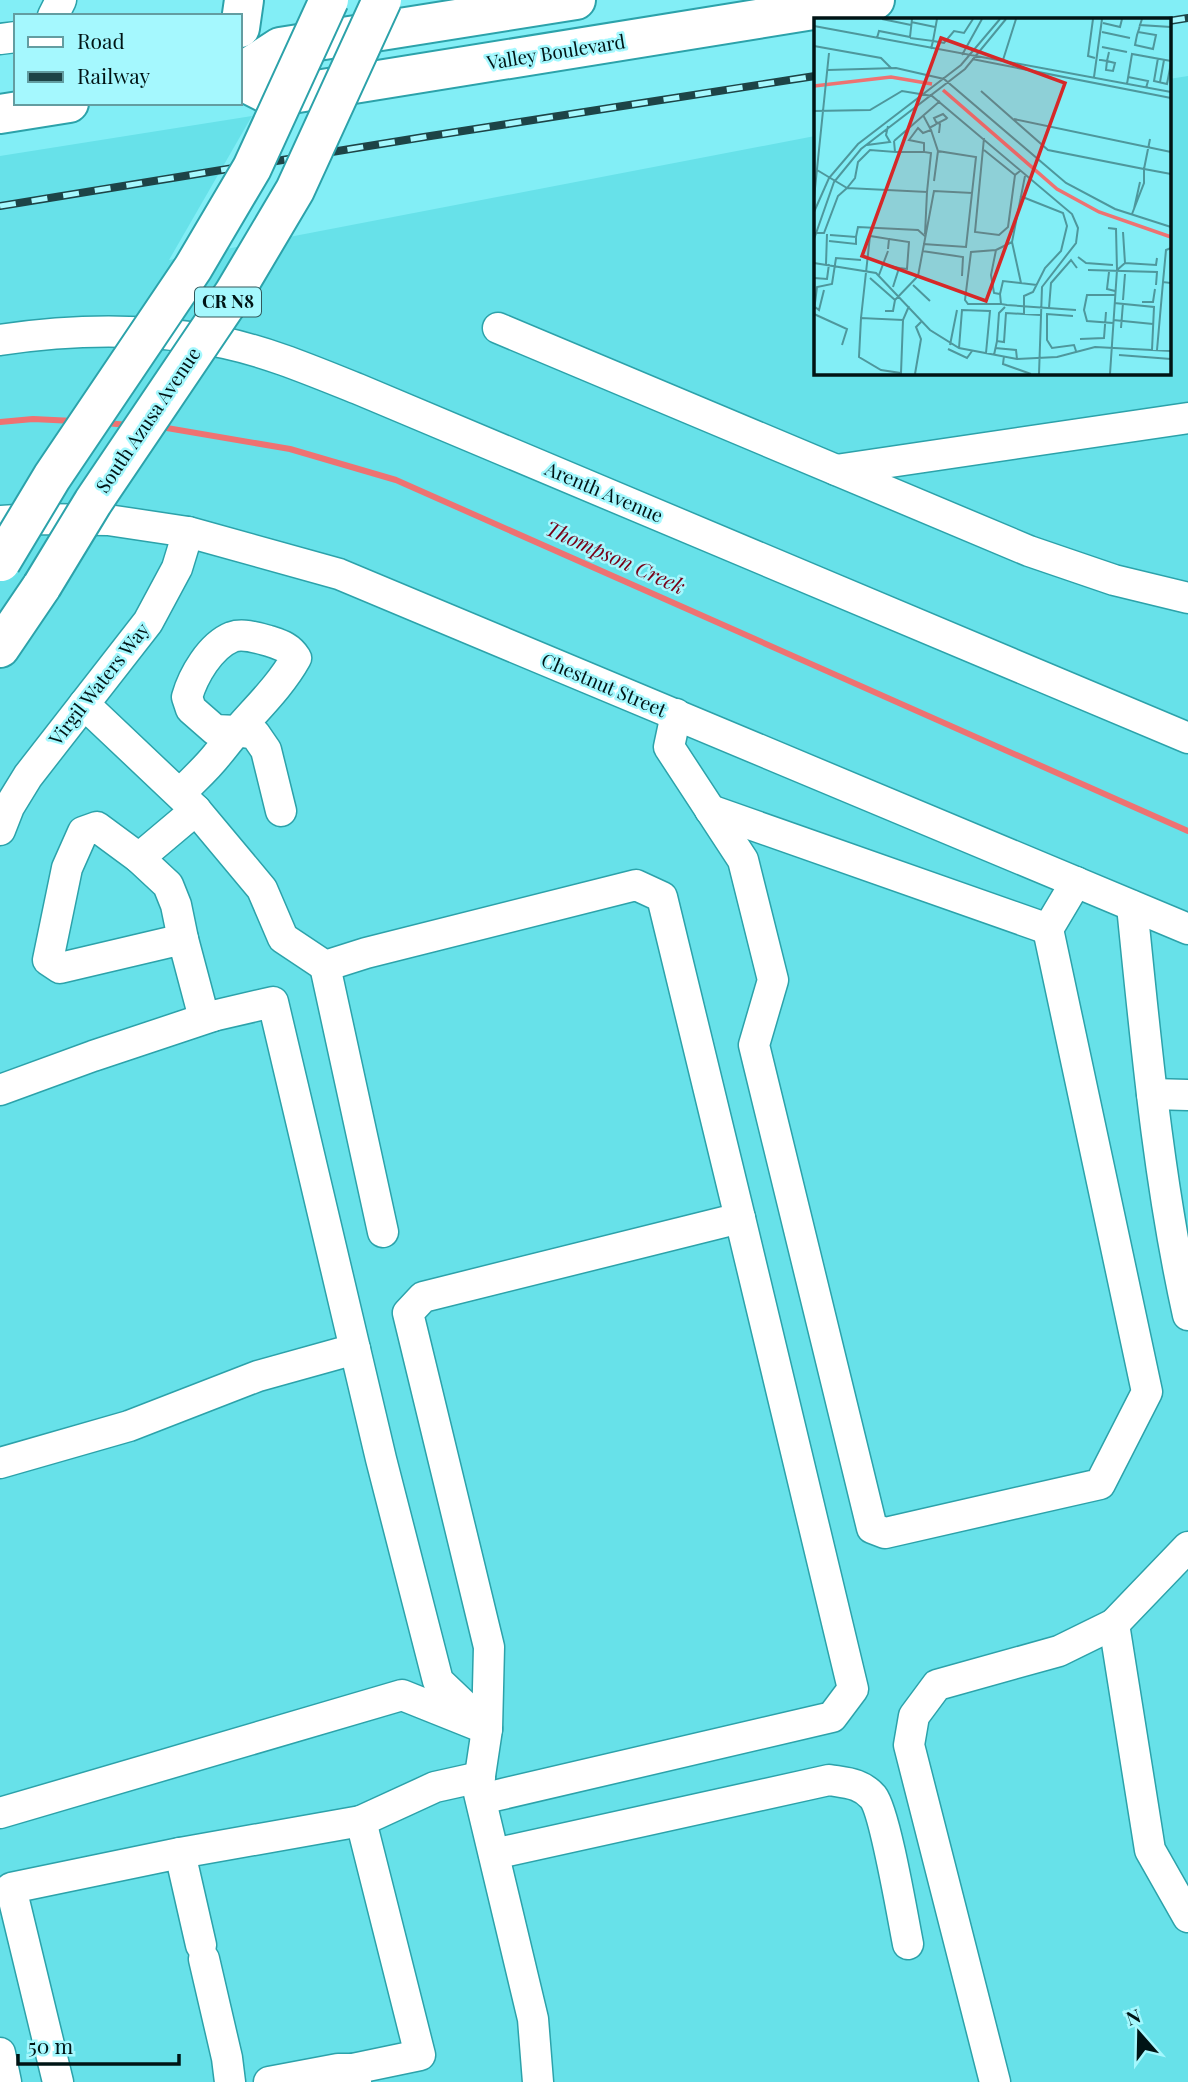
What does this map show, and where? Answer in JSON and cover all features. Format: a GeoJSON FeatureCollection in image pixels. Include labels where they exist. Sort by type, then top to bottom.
{"type":"FeatureCollection","features":[{"type":"Feature","properties":{"kind":"main road","name":"CR N8"},"geometry":{"type":"LineString","coordinates":[[1,563],[52,477],[193,268],[252,168],[329,0]]}},
{"type":"Feature","properties":{"kind":"main road","name":"South Azusa Avenue"},"geometry":{"type":"LineString","coordinates":[[0,648],[42,586],[93,502],[234,293],[295,190],[382,0]]}},
{"type":"Feature","properties":{"kind":"main road"},"geometry":{"type":"LineString","coordinates":[[242,72],[280,47],[576,0]]}},
{"type":"Feature","properties":{"kind":"main road"},"geometry":{"type":"LineString","coordinates":[[592,0],[600,45]]}},
{"type":"Feature","properties":{"kind":"main road","name":"Valley Boulevard"},"geometry":{"type":"LineString","coordinates":[[242,81],[273,97],[875,0]]}},
{"type":"Feature","properties":{"kind":"main road"},"geometry":{"type":"LineString","coordinates":[[0,114],[56,105]]}},
{"type":"Feature","properties":{"kind":"street"},"geometry":{"type":"LineString","coordinates":[[498,328],[1029,551],[1114,580],[1188,598]]}},
{"type":"Feature","properties":{"kind":"street","name":"Arenth Avenue"},"geometry":{"type":"LineString","coordinates":[[0,340],[45,333],[102,331],[154,334],[225,343],[280,359],[358,389],[1188,738]]}},
{"type":"Feature","properties":{"kind":"street"},"geometry":{"type":"LineString","coordinates":[[836,470],[1188,418]]}},
{"type":"Feature","properties":{"kind":"street","name":"Chestnut Street"},"geometry":{"type":"LineString","coordinates":[[0,522],[32,519],[108,520],[188,532],[338,574],[1188,929]]}},
{"type":"Feature","properties":{"kind":"street","name":"Virgil Waters Way"},"geometry":{"type":"LineString","coordinates":[[0,830],[9,807],[28,776],[148,622],[177,568],[188,532]]}},
{"type":"Feature","properties":{"kind":"street"},"geometry":{"type":"LineString","coordinates":[[84,704],[188,802],[262,889],[283,937],[326,966],[383,1232]]}},
{"type":"Feature","properties":{"kind":"street"},"geometry":{"type":"LineString","coordinates":[[676,715],[669,747],[743,860],[773,979],[754,1045],[872,1528],[885,1533],[1100,1484],[1147,1392],[1048,929],[1076,882]]}},
{"type":"Feature","properties":{"kind":"street"},"geometry":{"type":"LineString","coordinates":[[139,858],[188,802],[218,754],[237,731],[255,734],[266,750],[281,811]]}},
{"type":"Feature","properties":{"kind":"street"},"geometry":{"type":"LineString","coordinates":[[710,810],[1048,929]]}},
{"type":"Feature","properties":{"kind":"street"},"geometry":{"type":"LineString","coordinates":[[183,939],[60,968],[48,960],[67,868],[83,832],[97,827],[139,858],[168,886],[176,905],[204,1018],[273,1002],[384,1472],[438,1681],[487,1728]]}},
{"type":"Feature","properties":{"kind":"street"},"geometry":{"type":"LineString","coordinates":[[58,2082],[11,1888],[180,1853],[360,1821],[435,1787],[480,1788],[832,1717],[853,1689],[662,897],[636,885],[366,953],[326,966]]}},
{"type":"Feature","properties":{"kind":"street"},"geometry":{"type":"LineString","coordinates":[[1132,906],[1152,1094],[1175,1259],[1188,1315]]}},
{"type":"Feature","properties":{"kind":"street"},"geometry":{"type":"LineString","coordinates":[[0,1090],[213,1016]]}},
{"type":"Feature","properties":{"kind":"street"},"geometry":{"type":"LineString","coordinates":[[1152,1094],[1188,1095]]}},
{"type":"Feature","properties":{"kind":"street"},"geometry":{"type":"LineString","coordinates":[[538,2082],[533,2019],[480,1788],[487,1728],[489,1647],[408,1313],[423,1297],[740,1218]]}},
{"type":"Feature","properties":{"kind":"street"},"geometry":{"type":"LineString","coordinates":[[0,1463],[129,1426],[258,1376],[355,1349]]}},
{"type":"Feature","properties":{"kind":"street"},"geometry":{"type":"LineString","coordinates":[[995,2082],[909,1745],[915,1716],[937,1685],[1059,1651],[1114,1624],[1188,1547]]}},
{"type":"Feature","properties":{"kind":"street"},"geometry":{"type":"LineString","coordinates":[[1114,1624],[1150,1850],[1188,1917]]}},
{"type":"Feature","properties":{"kind":"street"},"geometry":{"type":"LineString","coordinates":[[0,1812],[402,1695],[487,1728]]}},
{"type":"Feature","properties":{"kind":"street"},"geometry":{"type":"LineString","coordinates":[[494,1854],[829,1780],[858,1784],[875,1799],[908,1944]]}},
{"type":"Feature","properties":{"kind":"street"},"geometry":{"type":"LineString","coordinates":[[269,2082],[338,2069],[355,2076],[420,2054],[360,1821]]}},
{"type":"Feature","properties":{"kind":"street"},"geometry":{"type":"LineString","coordinates":[[180,1853],[227,2058],[230,2082]]}},
{"type":"Feature","properties":{"kind":"street"},"geometry":{"type":"LineString","coordinates":[[0,2053],[6,2082]]}},
{"type":"Feature","properties":{"kind":"shaded area"},"geometry":{"type":"Polygon","coordinates":[[[1188,76],[1188,2082],[0,2082],[0,156],[252,116],[169,260],[814,136],[814,374],[1170,374],[1170,79],[1188,76]]]}},
{"type":"Feature","properties":{"kind":"waterway","name":"Thompson Creek"},"geometry":{"type":"LineString","coordinates":[[0,422],[33,419],[74,421]]}},
{"type":"Feature","properties":{"kind":"waterway","name":"Thompson Creek"},"geometry":{"type":"LineString","coordinates":[[105,423],[129,425]]}},
{"type":"Feature","properties":{"kind":"waterway","name":"Thompson Creek"},"geometry":{"type":"LineString","coordinates":[[161,427],[290,449],[396,480],[1188,831]]}},
{"type":"Feature","properties":{"kind":"railway"},"geometry":{"type":"LineString","coordinates":[[1170,21],[1188,18]]}},
{"type":"Feature","properties":{"kind":"railway"},"geometry":{"type":"LineString","coordinates":[[0,206],[814,76]]}}]}
